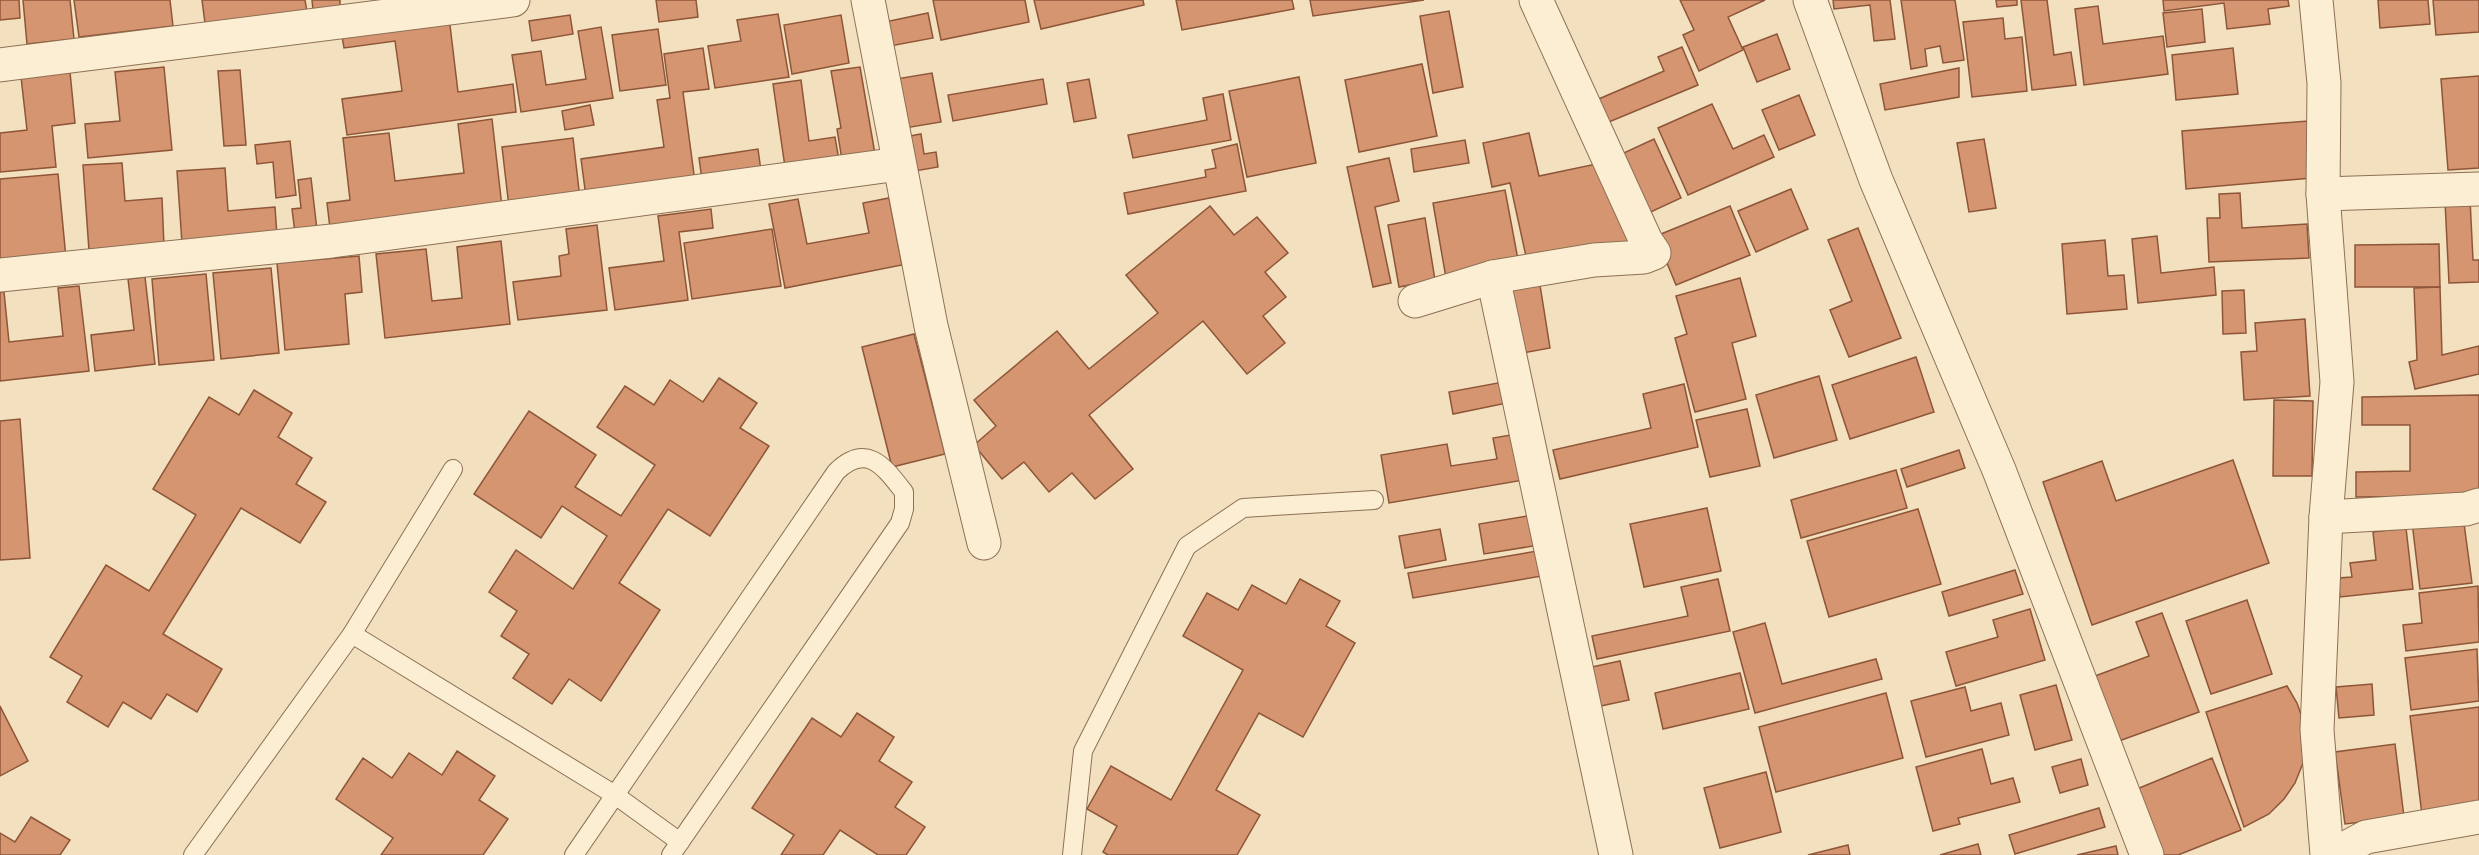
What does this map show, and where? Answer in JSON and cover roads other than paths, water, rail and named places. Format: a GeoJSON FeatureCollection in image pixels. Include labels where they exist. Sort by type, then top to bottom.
{"type":"FeatureCollection","features":[{"type":"Feature","properties":{"kind":"street"},"geometry":{"type":"LineString","coordinates":[[0,65],[513,0]]}},
{"type":"Feature","properties":{"kind":"street"},"geometry":{"type":"LineString","coordinates":[[868,0],[931,326],[984,543]]}},
{"type":"Feature","properties":{"kind":"street"},"geometry":{"type":"LineString","coordinates":[[1415,301],[1493,277],[1594,260],[1644,257],[1654,253],[1641,230],[1536,0]]}},
{"type":"Feature","properties":{"kind":"street"},"geometry":{"type":"LineString","coordinates":[[1810,0],[1876,180],[2000,470],[2147,855]]}},
{"type":"Feature","properties":{"kind":"street"},"geometry":{"type":"LineString","coordinates":[[2316,0],[2324,83],[2323,194],[2337,382],[2326,517],[2317,730],[2327,855]]}},
{"type":"Feature","properties":{"kind":"street"},"geometry":{"type":"LineString","coordinates":[[0,275],[333,242],[899,164]]}},
{"type":"Feature","properties":{"kind":"street"},"geometry":{"type":"LineString","coordinates":[[2323,194],[2479,189]]}},
{"type":"Feature","properties":{"kind":"street"},"geometry":{"type":"LineString","coordinates":[[1493,277],[1616,855]]}},
{"type":"Feature","properties":{"kind":"street"},"geometry":{"type":"LineString","coordinates":[[2326,517],[2466,509],[2479,505]]}},
{"type":"Feature","properties":{"kind":"street"},"geometry":{"type":"LineString","coordinates":[[2333,855],[2366,837],[2479,818]]}},
{"type":"Feature","properties":{"kind":"lane"},"geometry":{"type":"LineString","coordinates":[[352,634],[615,795],[675,848],[900,523],[904,509],[904,492],[880,463],[864,458],[845,463],[836,472],[615,795],[574,855]]}},
{"type":"Feature","properties":{"kind":"lane"},"geometry":{"type":"LineString","coordinates":[[193,855],[352,634],[453,469]]}},
{"type":"Feature","properties":{"kind":"lane"},"geometry":{"type":"LineString","coordinates":[[1072,855],[1083,751],[1187,546],[1243,508],[1374,500]]}}]}
